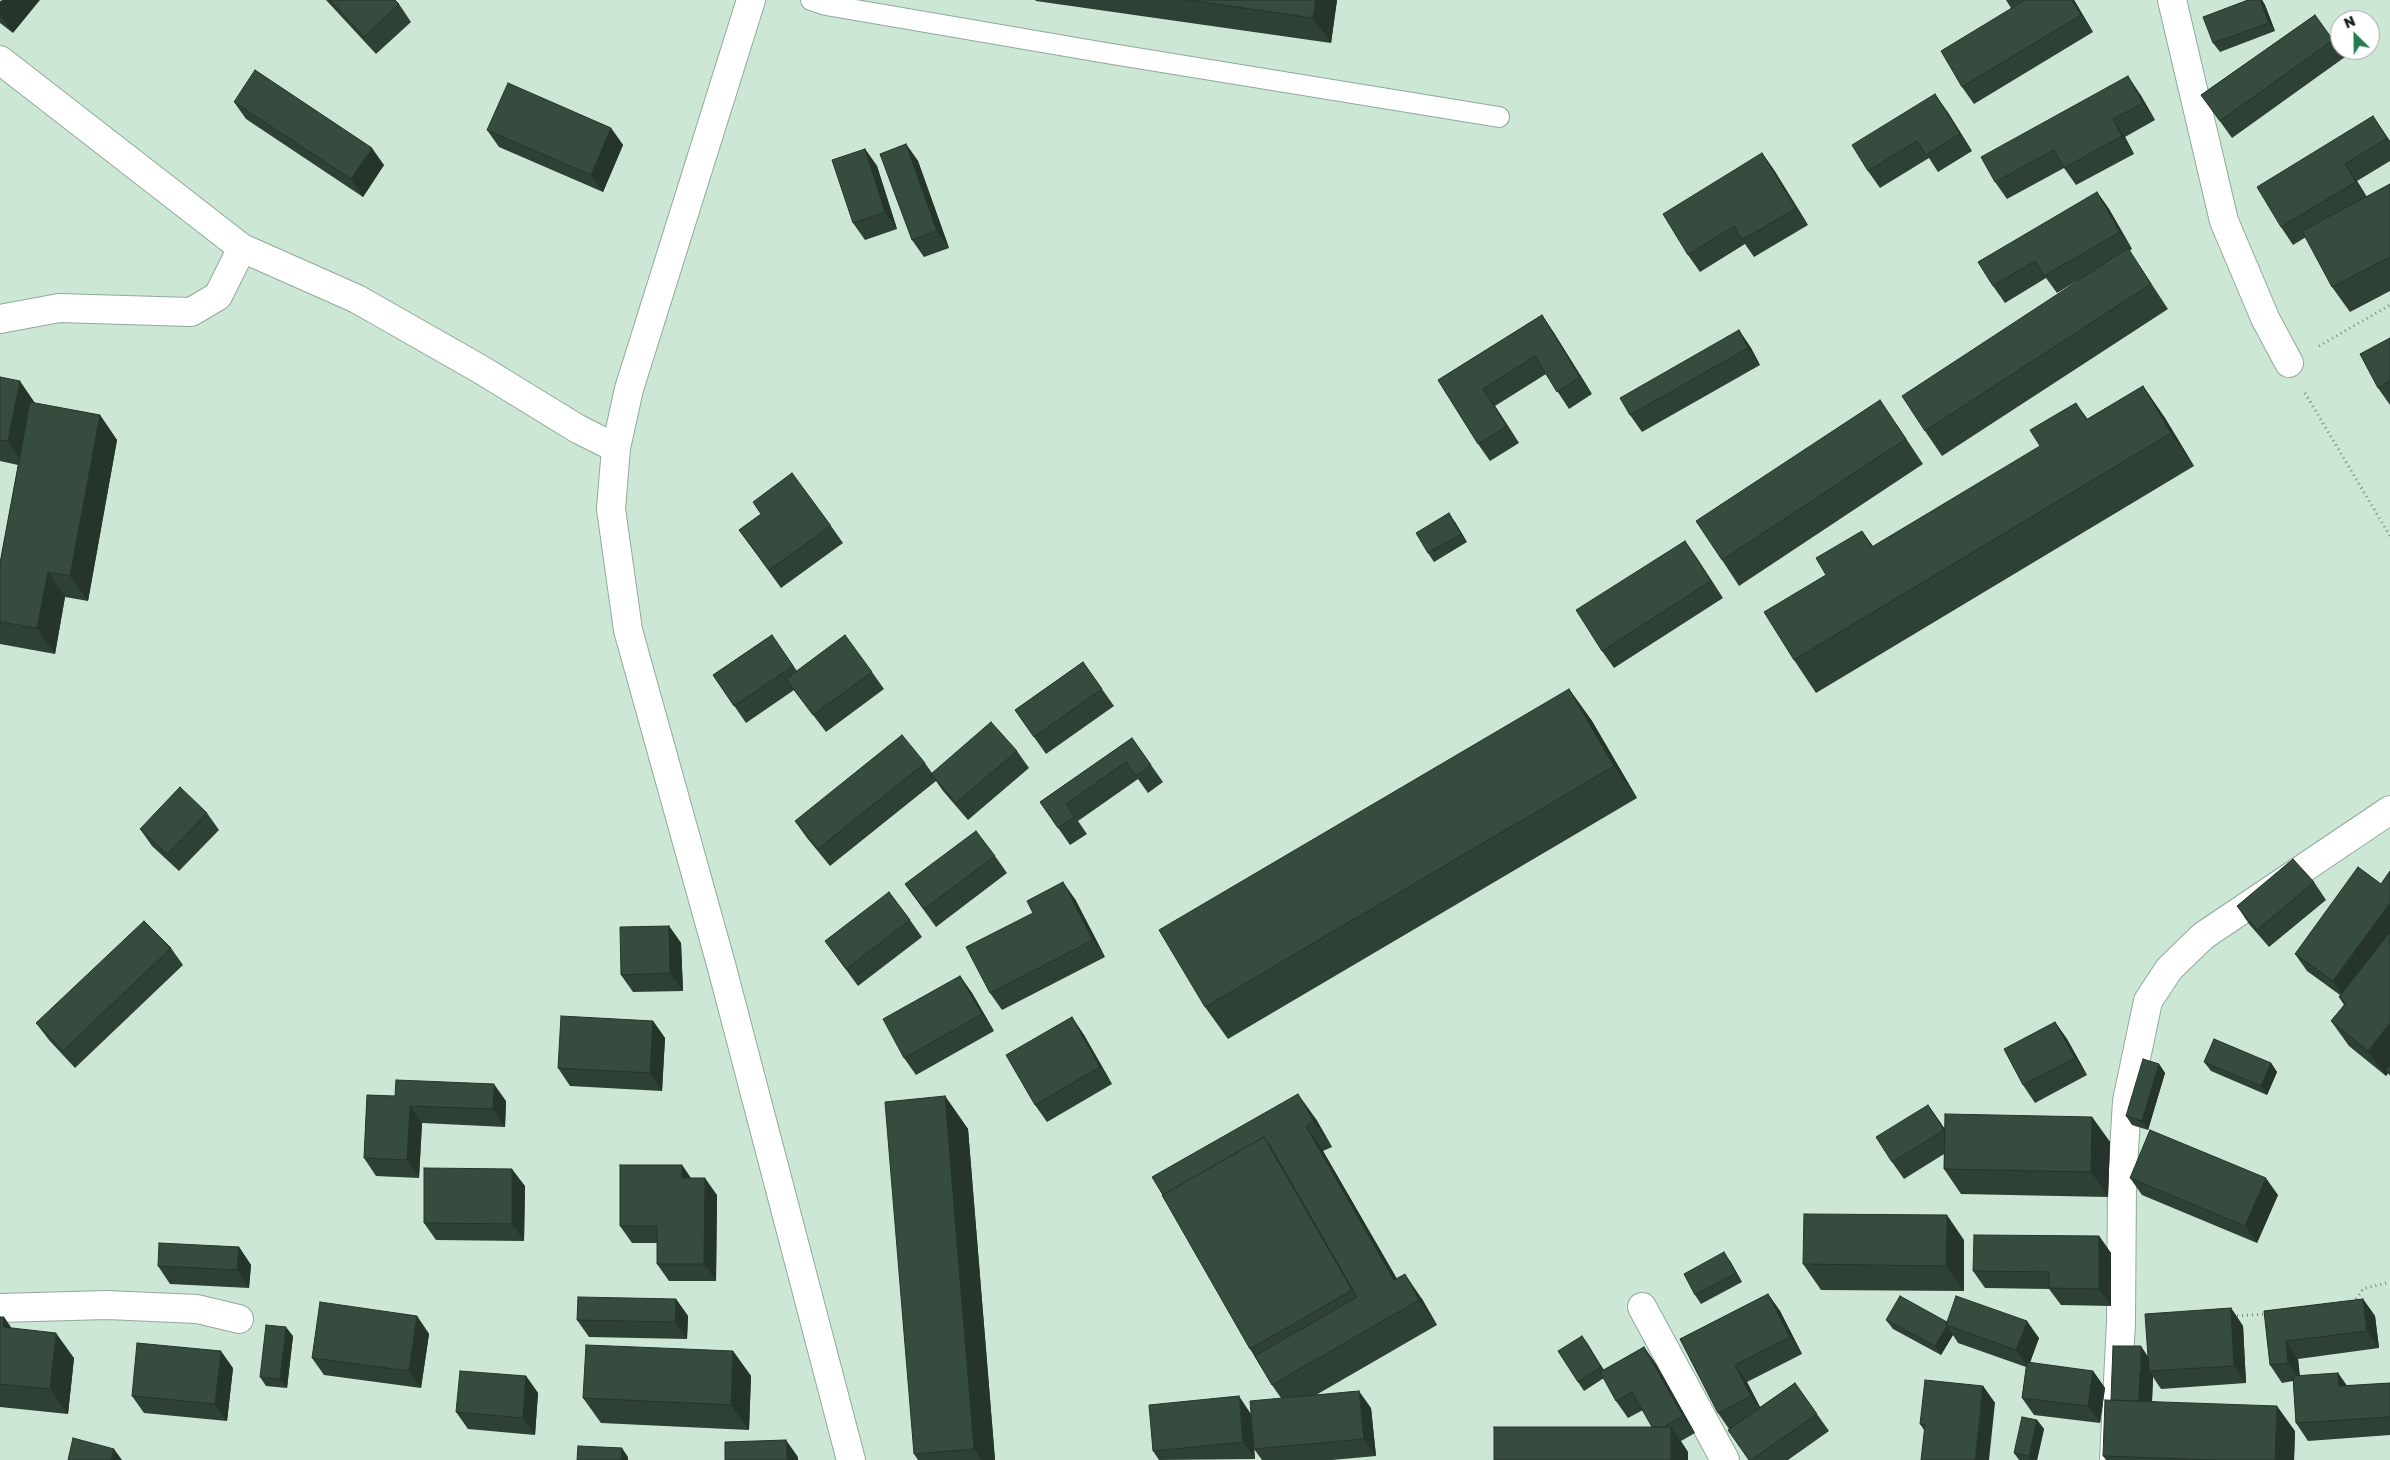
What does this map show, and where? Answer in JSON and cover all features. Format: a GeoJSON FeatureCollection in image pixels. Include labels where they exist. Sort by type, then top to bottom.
{"type":"FeatureCollection","features":[{"type":"Feature","properties":{"kind":"street"},"geometry":{"type":"LineString","coordinates":[[751,0],[629,389],[616,448],[611,509],[628,630],[724,978],[851,1460]]}},
{"type":"Feature","properties":{"kind":"street"},"geometry":{"type":"LineString","coordinates":[[2172,0],[2224,221],[2265,318],[2289,363]]}},
{"type":"Feature","properties":{"kind":"street"},"geometry":{"type":"LineString","coordinates":[[0,60],[242,248],[356,299],[480,369],[578,429],[616,448]]}},
{"type":"Feature","properties":{"kind":"street"},"geometry":{"type":"LineString","coordinates":[[0,319],[58,308],[191,312],[218,296],[242,248]]}},
{"type":"Feature","properties":{"kind":"street"},"geometry":{"type":"LineString","coordinates":[[2114,1460],[2122,1322],[2122,1184],[2127,1102],[2148,1001],[2169,969],[2203,936],[2390,810]]}},
{"type":"Feature","properties":{"kind":"street"},"geometry":{"type":"LineString","coordinates":[[0,1308],[107,1305],[197,1309],[240,1319]]}},
{"type":"Feature","properties":{"kind":"street"},"geometry":{"type":"LineString","coordinates":[[1642,1307],[1725,1460]]}},
{"type":"Feature","properties":{"kind":"lane"},"geometry":{"type":"LineString","coordinates":[[811,0],[826,5],[1100,52],[1499,117]]}},
{"type":"Feature","properties":{"kind":"path"},"geometry":{"type":"LineString","coordinates":[[2390,305],[2289,363],[2326,430],[2390,536]]}},
{"type":"Feature","properties":{"kind":"path"},"geometry":{"type":"LineString","coordinates":[[2348,1310],[2363,1289],[2390,1282]]}},
{"type":"Feature","properties":{"kind":"path"},"geometry":{"type":"LineString","coordinates":[[2230,1316],[2270,1314]]}},
{"type":"Feature","properties":{"kind":"building"},"geometry":{"type":"Polygon","coordinates":[[[330,0],[395,0],[399,4],[364,37],[330,0]]]}},
{"type":"Feature","properties":{"kind":"building"},"geometry":{"type":"Polygon","coordinates":[[[1188,0],[1316,0],[1313,18],[1188,0]]]}},
{"type":"Feature","properties":{"kind":"building"},"geometry":{"type":"Polygon","coordinates":[[[2025,0],[2072,0],[2081,15],[1962,87],[1941,51],[2025,0]]]}},
{"type":"Feature","properties":{"kind":"building"},"geometry":{"type":"Polygon","coordinates":[[[2248,0],[2260,0],[2269,23],[2213,43],[2203,17],[2248,0]]]}},
{"type":"Feature","properties":{"kind":"building"},"geometry":{"type":"Polygon","coordinates":[[[2315,15],[2330,36],[2330,42],[2220,121],[2201,95],[2315,15]]]}},
{"type":"Feature","properties":{"kind":"building"},"geometry":{"type":"Polygon","coordinates":[[[255,70],[372,148],[351,179],[234,102],[255,70]]]}},
{"type":"Feature","properties":{"kind":"building"},"geometry":{"type":"Polygon","coordinates":[[[2128,76],[2143,103],[2113,119],[2122,136],[2064,168],[2054,150],[1995,182],[1981,157],[2128,76]]]}},
{"type":"Feature","properties":{"kind":"building"},"geometry":{"type":"Polygon","coordinates":[[[508,83],[611,128],[591,175],[487,130],[508,83]]]}},
{"type":"Feature","properties":{"kind":"building"},"geometry":{"type":"Polygon","coordinates":[[[1935,94],[1960,134],[1926,155],[1917,141],[1868,171],[1852,145],[1935,94]]]}},
{"type":"Feature","properties":{"kind":"building"},"geometry":{"type":"Polygon","coordinates":[[[2373,116],[2387,138],[2345,164],[2356,182],[2281,227],[2257,187],[2373,116]]]}},
{"type":"Feature","properties":{"kind":"building"},"geometry":{"type":"Polygon","coordinates":[[[906,144],[937,231],[912,240],[880,154],[906,144]]]}},
{"type":"Feature","properties":{"kind":"building"},"geometry":{"type":"Polygon","coordinates":[[[865,149],[885,212],[853,223],[832,160],[865,149]]]}},
{"type":"Feature","properties":{"kind":"building"},"geometry":{"type":"Polygon","coordinates":[[[1762,153],[1796,208],[1742,240],[1734,226],[1688,255],[1663,214],[1762,153]]]}},
{"type":"Feature","properties":{"kind":"building"},"geometry":{"type":"Polygon","coordinates":[[[2390,184],[2390,257],[2332,287],[2302,231],[2390,184]]]}},
{"type":"Feature","properties":{"kind":"building"},"geometry":{"type":"Polygon","coordinates":[[[2097,192],[2120,232],[2044,276],[2035,261],[1993,286],[1978,262],[2097,192]]]}},
{"type":"Feature","properties":{"kind":"building"},"geometry":{"type":"Polygon","coordinates":[[[2128,248],[2151,284],[1925,431],[1902,396],[2128,248]]]}},
{"type":"Feature","properties":{"kind":"building"},"geometry":{"type":"Polygon","coordinates":[[[1542,315],[1580,377],[1557,392],[1535,356],[1483,389],[1507,426],[1478,444],[1438,380],[1542,315]]]}},
{"type":"Feature","properties":{"kind":"building"},"geometry":{"type":"Polygon","coordinates":[[[1739,330],[1748,348],[1630,415],[1620,398],[1739,330]]]}},
{"type":"Feature","properties":{"kind":"building"},"geometry":{"type":"Polygon","coordinates":[[[2390,338],[2390,381],[2378,388],[2360,354],[2390,338]]]}},
{"type":"Feature","properties":{"kind":"building"},"geometry":{"type":"Polygon","coordinates":[[[0,377],[20,381],[8,441],[0,440],[0,377]]]}},
{"type":"Feature","properties":{"kind":"building"},"geometry":{"type":"Polygon","coordinates":[[[2143,386],[2171,433],[1794,660],[1764,612],[1826,575],[1816,558],[1862,531],[1872,547],[2040,446],[2030,430],[2076,403],[2086,420],[2143,386]]]}},
{"type":"Feature","properties":{"kind":"building"},"geometry":{"type":"Polygon","coordinates":[[[1880,400],[1906,439],[1722,560],[1696,521],[1880,400]]]}},
{"type":"Feature","properties":{"kind":"building"},"geometry":{"type":"Polygon","coordinates":[[[30,402],[100,415],[70,576],[48,572],[37,628],[0,622],[0,563],[30,402]]]}},
{"type":"Feature","properties":{"kind":"building"},"geometry":{"type":"Polygon","coordinates":[[[792,473],[831,526],[769,570],[739,530],[761,514],[753,502],[792,473]]]}},
{"type":"Feature","properties":{"kind":"building"},"geometry":{"type":"Polygon","coordinates":[[[1449,513],[1461,534],[1428,553],[1416,533],[1449,513]]]}},
{"type":"Feature","properties":{"kind":"building"},"geometry":{"type":"Polygon","coordinates":[[[1685,541],[1711,581],[1602,651],[1576,610],[1685,541]]]}},
{"type":"Feature","properties":{"kind":"building"},"geometry":{"type":"Polygon","coordinates":[[[772,635],[793,666],[734,706],[713,675],[772,635]]]}},
{"type":"Feature","properties":{"kind":"building"},"geometry":{"type":"Polygon","coordinates":[[[845,635],[872,672],[813,715],[786,679],[845,635]]]}},
{"type":"Feature","properties":{"kind":"building"},"geometry":{"type":"Polygon","coordinates":[[[1083,662],[1102,689],[1034,737],[1015,710],[1083,662]]]}},
{"type":"Feature","properties":{"kind":"building"},"geometry":{"type":"Polygon","coordinates":[[[1569,689],[1614,766],[1205,1007],[1159,930],[1569,689]]]}},
{"type":"Feature","properties":{"kind":"building"},"geometry":{"type":"Polygon","coordinates":[[[991,722],[1017,751],[956,803],[931,774],[991,722]]]}},
{"type":"Feature","properties":{"kind":"building"},"geometry":{"type":"Polygon","coordinates":[[[902,735],[925,763],[818,849],[795,821],[902,735]]]}},
{"type":"Feature","properties":{"kind":"building"},"geometry":{"type":"Polygon","coordinates":[[[1132,738],[1151,765],[1136,776],[1126,762],[1066,804],[1074,817],[1058,828],[1040,802],[1132,738]]]}},
{"type":"Feature","properties":{"kind":"building"},"geometry":{"type":"Polygon","coordinates":[[[180,787],[207,813],[167,854],[140,829],[180,787]]]}},
{"type":"Feature","properties":{"kind":"building"},"geometry":{"type":"Polygon","coordinates":[[[976,831],[995,856],[924,909],[905,884],[976,831]]]}},
{"type":"Feature","properties":{"kind":"building"},"geometry":{"type":"Polygon","coordinates":[[[2293,859],[2314,882],[2257,930],[2237,906],[2293,859]]]}},
{"type":"Feature","properties":{"kind":"building"},"geometry":{"type":"Polygon","coordinates":[[[2358,867],[2381,884],[2390,871],[2390,903],[2333,981],[2295,954],[2358,867]]]}},
{"type":"Feature","properties":{"kind":"building"},"geometry":{"type":"Polygon","coordinates":[[[1063,882],[1093,940],[990,993],[966,947],[1033,913],[1027,901],[1063,882]]]}},
{"type":"Feature","properties":{"kind":"building"},"geometry":{"type":"Polygon","coordinates":[[[889,892],[910,920],[846,969],[825,941],[889,892]]]}},
{"type":"Feature","properties":{"kind":"building"},"geometry":{"type":"Polygon","coordinates":[[[144,921],[171,948],[63,1051],[36,1023],[144,921]]]}},
{"type":"Feature","properties":{"kind":"building"},"geometry":{"type":"Polygon","coordinates":[[[669,926],[670,973],[621,975],[620,927],[669,926]]]}},
{"type":"Feature","properties":{"kind":"building"},"geometry":{"type":"Polygon","coordinates":[[[2390,932],[2390,1023],[2368,1051],[2331,1021],[2346,1003],[2339,997],[2390,932]]]}},
{"type":"Feature","properties":{"kind":"building"},"geometry":{"type":"Polygon","coordinates":[[[960,976],[982,1014],[904,1058],[883,1019],[960,976]]]}},
{"type":"Feature","properties":{"kind":"building"},"geometry":{"type":"Polygon","coordinates":[[[561,1016],[653,1021],[650,1073],[558,1068],[561,1016]]]}},
{"type":"Feature","properties":{"kind":"building"},"geometry":{"type":"Polygon","coordinates":[[[1072,1017],[1100,1067],[1035,1105],[1006,1055],[1072,1017]]]}},
{"type":"Feature","properties":{"kind":"building"},"geometry":{"type":"Polygon","coordinates":[[[2055,1022],[2075,1058],[2023,1085],[2004,1049],[2055,1022]]]}},
{"type":"Feature","properties":{"kind":"building"},"geometry":{"type":"Polygon","coordinates":[[[2214,1039],[2271,1063],[2261,1086],[2204,1062],[2214,1039]]]}},
{"type":"Feature","properties":{"kind":"building"},"geometry":{"type":"Polygon","coordinates":[[[2143,1059],[2159,1064],[2142,1121],[2126,1116],[2143,1059]]]}},
{"type":"Feature","properties":{"kind":"building"},"geometry":{"type":"Polygon","coordinates":[[[2390,1064],[2390,1073],[2386,1070],[2390,1064]]]}},
{"type":"Feature","properties":{"kind":"building"},"geometry":{"type":"Polygon","coordinates":[[[396,1080],[494,1084],[493,1109],[410,1106],[407,1160],[364,1158],[367,1095],[395,1096],[396,1080]]]}},
{"type":"Feature","properties":{"kind":"building"},"geometry":{"type":"Polygon","coordinates":[[[1298,1094],[1314,1122],[1306,1126],[1394,1280],[1405,1274],[1419,1300],[1272,1385],[1255,1356],[1357,1297],[1269,1144],[1264,1137],[1163,1195],[1152,1177],[1298,1094]]]}},
{"type":"Feature","properties":{"kind":"building"},"geometry":{"type":"Polygon","coordinates":[[[945,1096],[974,1449],[914,1454],[885,1102],[945,1096]]]}},
{"type":"Feature","properties":{"kind":"building"},"geometry":{"type":"Polygon","coordinates":[[[1928,1105],[1944,1130],[1892,1162],[1876,1137],[1928,1105]]]}},
{"type":"Feature","properties":{"kind":"building"},"geometry":{"type":"Polygon","coordinates":[[[1945,1114],[2092,1117],[2091,1172],[1944,1169],[1945,1114]]]}},
{"type":"Feature","properties":{"kind":"building"},"geometry":{"type":"Polygon","coordinates":[[[2150,1130],[2266,1178],[2245,1226],[2130,1178],[2150,1130]]]}},
{"type":"Feature","properties":{"kind":"building"},"geometry":{"type":"Polygon","coordinates":[[[1264,1137],[1352,1290],[1250,1349],[1162,1195],[1264,1137]]]}},
{"type":"Feature","properties":{"kind":"building"},"geometry":{"type":"Polygon","coordinates":[[[620,1165],[682,1165],[682,1178],[705,1178],[704,1264],[657,1264],[657,1226],[620,1226],[620,1165]]]}},
{"type":"Feature","properties":{"kind":"building"},"geometry":{"type":"Polygon","coordinates":[[[424,1168],[512,1169],[512,1224],[424,1223],[424,1168]]]}},
{"type":"Feature","properties":{"kind":"building"},"geometry":{"type":"Polygon","coordinates":[[[1804,1214],[1947,1215],[1946,1266],[1803,1264],[1804,1214]]]}},
{"type":"Feature","properties":{"kind":"building"},"geometry":{"type":"Polygon","coordinates":[[[1974,1235],[2099,1236],[2099,1289],[2049,1288],[2049,1272],[1973,1271],[1974,1235]]]}},
{"type":"Feature","properties":{"kind":"building"},"geometry":{"type":"Polygon","coordinates":[[[159,1243],[239,1247],[237,1270],[158,1266],[159,1243]]]}},
{"type":"Feature","properties":{"kind":"building"},"geometry":{"type":"Polygon","coordinates":[[[1724,1252],[1736,1273],[1695,1295],[1684,1274],[1724,1252]]]}},
{"type":"Feature","properties":{"kind":"building"},"geometry":{"type":"Polygon","coordinates":[[[1768,1294],[1790,1337],[1735,1365],[1751,1396],[1718,1413],[1680,1339],[1768,1294]]]}},
{"type":"Feature","properties":{"kind":"building"},"geometry":{"type":"Polygon","coordinates":[[[1900,1296],[1947,1322],[1947,1326],[1935,1346],[1886,1320],[1900,1296]]]}},
{"type":"Feature","properties":{"kind":"building"},"geometry":{"type":"Polygon","coordinates":[[[1956,1296],[2027,1321],[2016,1350],[1946,1325],[1956,1296]]]}},
{"type":"Feature","properties":{"kind":"building"},"geometry":{"type":"Polygon","coordinates":[[[578,1297],[676,1299],[675,1322],[577,1320],[578,1297]]]}},
{"type":"Feature","properties":{"kind":"building"},"geometry":{"type":"Polygon","coordinates":[[[2363,1299],[2367,1331],[2286,1341],[2288,1363],[2270,1365],[2264,1311],[2363,1299]]]}},
{"type":"Feature","properties":{"kind":"building"},"geometry":{"type":"Polygon","coordinates":[[[320,1302],[417,1316],[409,1371],[312,1358],[320,1302]]]}},
{"type":"Feature","properties":{"kind":"building"},"geometry":{"type":"Polygon","coordinates":[[[2231,1308],[2234,1366],[2149,1371],[2145,1314],[2231,1308]]]}},
{"type":"Feature","properties":{"kind":"building"},"geometry":{"type":"Polygon","coordinates":[[[0,1317],[4,1317],[3,1327],[56,1333],[50,1389],[0,1384],[0,1317]]]}},
{"type":"Feature","properties":{"kind":"building"},"geometry":{"type":"Polygon","coordinates":[[[266,1325],[286,1327],[280,1379],[260,1377],[266,1325]]]}},
{"type":"Feature","properties":{"kind":"building"},"geometry":{"type":"Polygon","coordinates":[[[1582,1336],[1601,1367],[1578,1382],[1558,1351],[1582,1336]]]}},
{"type":"Feature","properties":{"kind":"building"},"geometry":{"type":"Polygon","coordinates":[[[137,1343],[221,1351],[215,1404],[132,1396],[137,1343]]]}},
{"type":"Feature","properties":{"kind":"building"},"geometry":{"type":"Polygon","coordinates":[[[586,1345],[733,1351],[731,1405],[583,1398],[586,1345]]]}},
{"type":"Feature","properties":{"kind":"building"},"geometry":{"type":"Polygon","coordinates":[[[2113,1346],[2141,1346],[2139,1401],[2111,1400],[2113,1346]]]}},
{"type":"Feature","properties":{"kind":"building"},"geometry":{"type":"Polygon","coordinates":[[[1644,1347],[1683,1416],[1664,1427],[1652,1427],[1632,1392],[1616,1401],[1600,1372],[1644,1347]]]}},
{"type":"Feature","properties":{"kind":"building"},"geometry":{"type":"Polygon","coordinates":[[[2027,1362],[2093,1371],[2088,1406],[2022,1398],[2027,1362]]]}},
{"type":"Feature","properties":{"kind":"building"},"geometry":{"type":"Polygon","coordinates":[[[460,1371],[526,1376],[523,1418],[456,1412],[460,1371]]]}},
{"type":"Feature","properties":{"kind":"building"},"geometry":{"type":"Polygon","coordinates":[[[2338,1373],[2339,1386],[2390,1383],[2390,1417],[2296,1423],[2293,1376],[2338,1373]]]}},
{"type":"Feature","properties":{"kind":"building"},"geometry":{"type":"Polygon","coordinates":[[[1925,1380],[1983,1386],[1975,1460],[1921,1460],[1925,1425],[1920,1424],[1925,1380]]]}},
{"type":"Feature","properties":{"kind":"building"},"geometry":{"type":"Polygon","coordinates":[[[1795,1383],[1817,1414],[1749,1460],[1728,1430],[1795,1383]]]}},
{"type":"Feature","properties":{"kind":"building"},"geometry":{"type":"Polygon","coordinates":[[[1359,1391],[1364,1439],[1254,1449],[1250,1401],[1359,1391]]]}},
{"type":"Feature","properties":{"kind":"building"},"geometry":{"type":"Polygon","coordinates":[[[1239,1396],[1243,1442],[1153,1451],[1149,1405],[1239,1396]]]}},
{"type":"Feature","properties":{"kind":"building"},"geometry":{"type":"Polygon","coordinates":[[[2105,1400],[2277,1406],[2275,1460],[2103,1456],[2105,1400]]]}},
{"type":"Feature","properties":{"kind":"building"},"geometry":{"type":"Polygon","coordinates":[[[2022,1417],[2037,1420],[2029,1456],[2014,1453],[2022,1417]]]}},
{"type":"Feature","properties":{"kind":"building"},"geometry":{"type":"Polygon","coordinates":[[[1494,1427],[1671,1427],[1671,1460],[1494,1460],[1494,1427]]]}},
{"type":"Feature","properties":{"kind":"building"},"geometry":{"type":"Polygon","coordinates":[[[73,1438],[114,1449],[111,1460],[68,1460],[73,1438]]]}},
{"type":"Feature","properties":{"kind":"building"},"geometry":{"type":"Polygon","coordinates":[[[786,1440],[787,1460],[725,1460],[725,1442],[786,1440]]]}},
{"type":"Feature","properties":{"kind":"building"},"geometry":{"type":"Polygon","coordinates":[[[578,1446],[622,1448],[621,1460],[577,1460],[578,1446]]]}}]}
